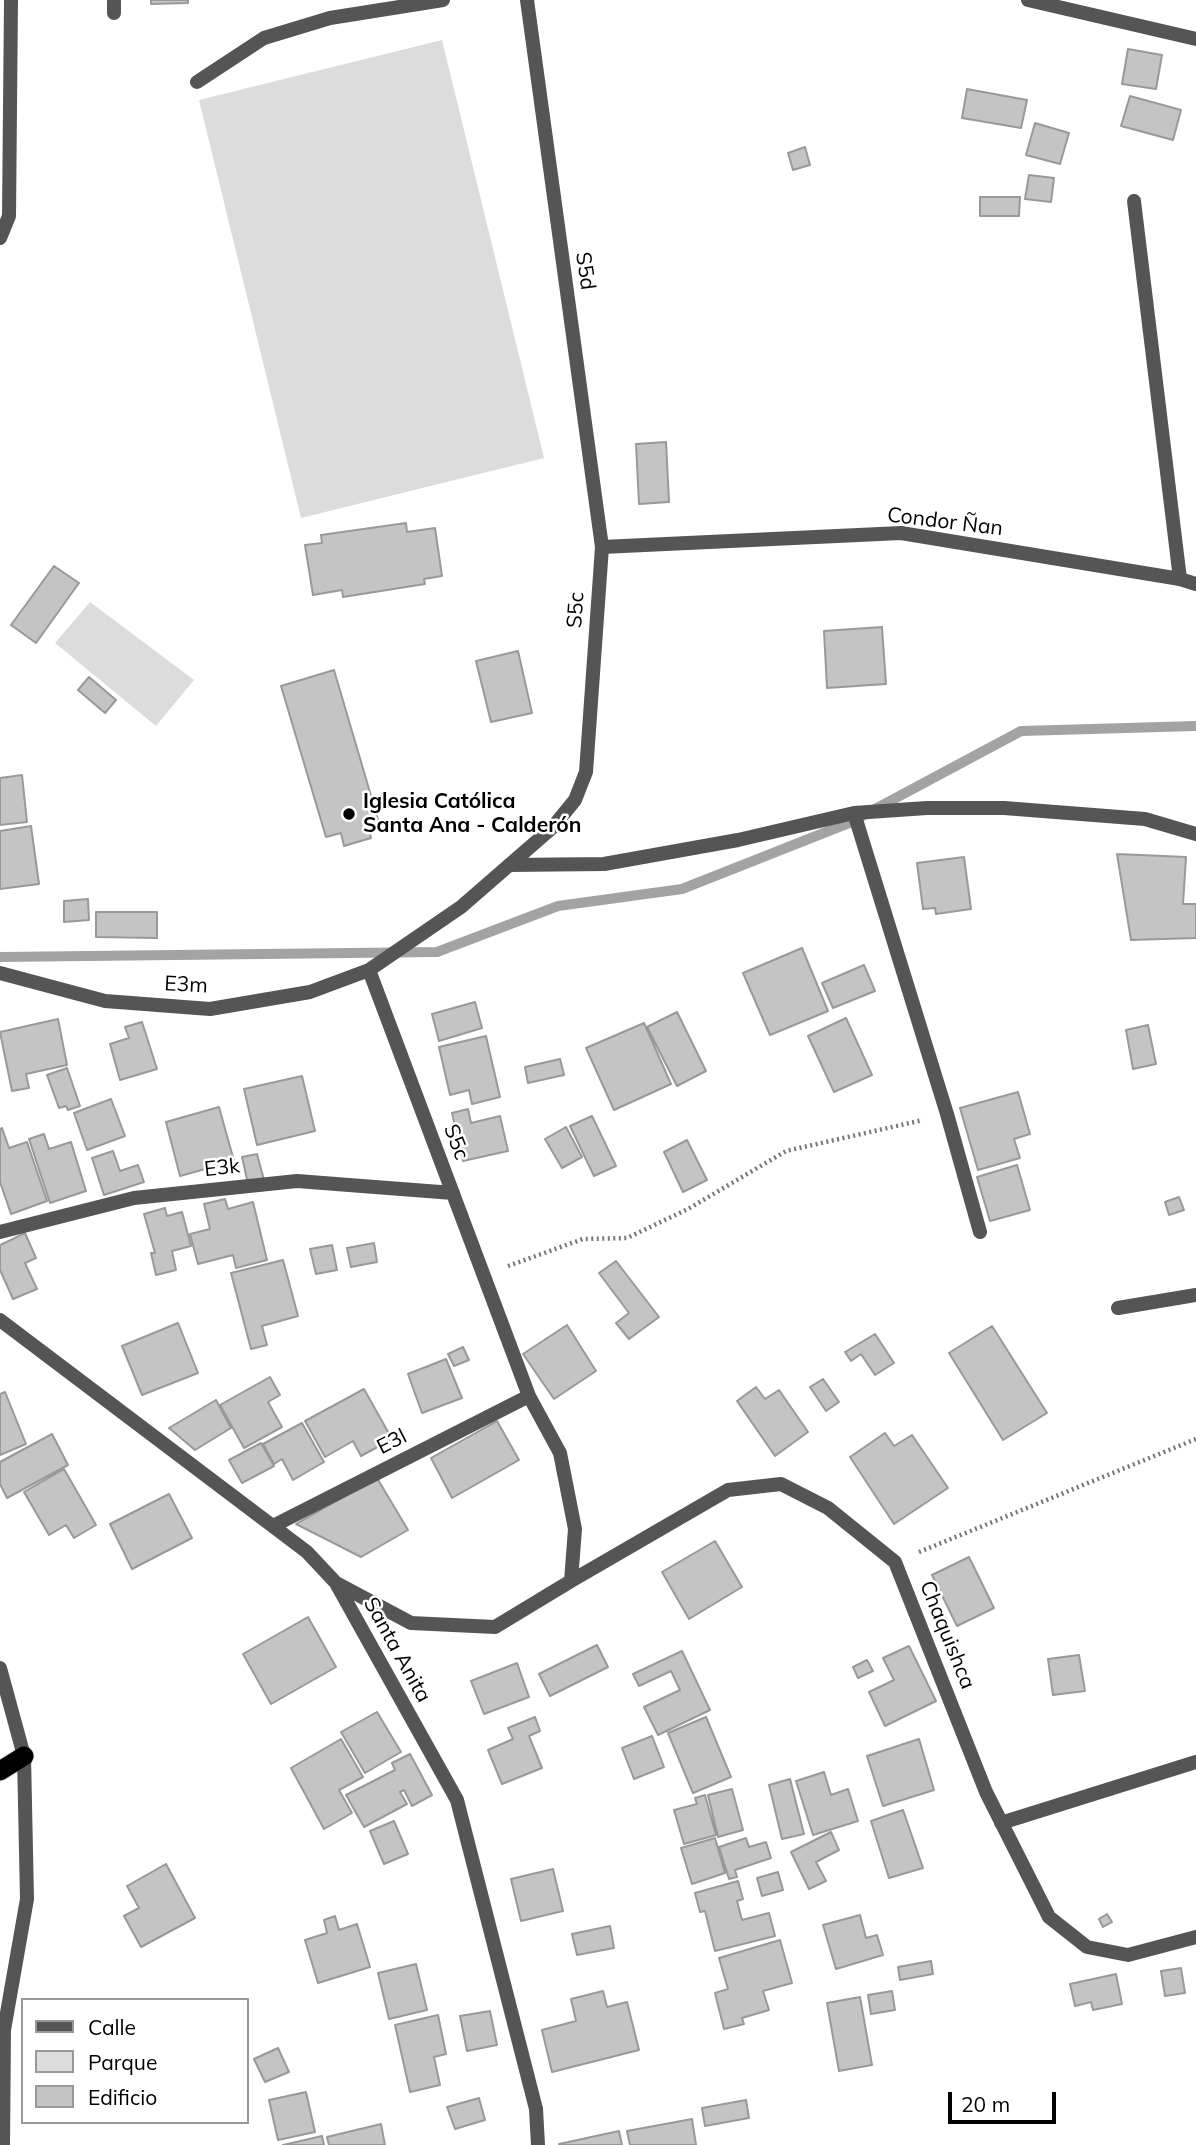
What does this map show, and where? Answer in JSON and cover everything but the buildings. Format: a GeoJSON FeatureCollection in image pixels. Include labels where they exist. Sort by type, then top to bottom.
{"type":"FeatureCollection","features":[{"type":"Feature","properties":{"kind":"highway"},"geometry":{"type":"LineString","coordinates":[[0,1771],[24,1756]]}},
{"type":"Feature","properties":{"kind":"street"},"geometry":{"type":"LineString","coordinates":[[0,238],[9,216],[11,0]]}},
{"type":"Feature","properties":{"kind":"street"},"geometry":{"type":"LineString","coordinates":[[197,82],[264,38],[330,18],[443,0]]}},
{"type":"Feature","properties":{"kind":"street","name":"S5d"},"geometry":{"type":"LineString","coordinates":[[527,0],[602,547]]}},
{"type":"Feature","properties":{"kind":"street"},"geometry":{"type":"LineString","coordinates":[[1028,0],[1196,39]]}},
{"type":"Feature","properties":{"kind":"street"},"geometry":{"type":"LineString","coordinates":[[1134,201],[1181,579]]}},
{"type":"Feature","properties":{"kind":"street","name":"Condor Ñan"},"geometry":{"type":"LineString","coordinates":[[602,547],[901,533],[1181,579],[1196,584]]}},
{"type":"Feature","properties":{"kind":"street","name":"S5c"},"geometry":{"type":"LineString","coordinates":[[571,1581],[575,1529],[560,1453],[530,1396],[369,970],[461,908],[553,827],[575,800],[586,772],[602,547]]}},
{"type":"Feature","properties":{"kind":"street"},"geometry":{"type":"LineString","coordinates":[[509,864],[604,864],[738,840],[854,813],[927,808],[1004,808],[1145,819],[1196,834]]}},
{"type":"Feature","properties":{"kind":"street"},"geometry":{"type":"LineString","coordinates":[[854,813],[947,1114],[980,1232]]}},
{"type":"Feature","properties":{"kind":"street","name":"E3m"},"geometry":{"type":"LineString","coordinates":[[0,973],[105,1001],[209,1009],[310,992],[369,970]]}},
{"type":"Feature","properties":{"kind":"street","name":"E3k"},"geometry":{"type":"LineString","coordinates":[[0,1232],[134,1198],[297,1181],[453,1193]]}},
{"type":"Feature","properties":{"kind":"street"},"geometry":{"type":"LineString","coordinates":[[1118,1308],[1196,1295]]}},
{"type":"Feature","properties":{"kind":"street","name":"Santa Anita"},"geometry":{"type":"LineString","coordinates":[[0,1320],[307,1552],[336,1583],[457,1800],[536,2109],[538,2145]]}},
{"type":"Feature","properties":{"kind":"street","name":"E3l"},"geometry":{"type":"LineString","coordinates":[[273,1526],[530,1396]]}},
{"type":"Feature","properties":{"kind":"street","name":"Chaquishca"},"geometry":{"type":"LineString","coordinates":[[571,1581],[728,1490],[781,1484],[828,1508],[895,1562],[986,1792],[1049,1917],[1087,1947],[1128,1955],[1196,1937]]}},
{"type":"Feature","properties":{"kind":"street"},"geometry":{"type":"LineString","coordinates":[[336,1583],[411,1623],[495,1627],[571,1581]]}},
{"type":"Feature","properties":{"kind":"street"},"geometry":{"type":"LineString","coordinates":[[0,1668],[24,1756],[27,1899],[4,2029],[3,2145]]}},
{"type":"Feature","properties":{"kind":"street"},"geometry":{"type":"LineString","coordinates":[[1001,1823],[1196,1762]]}},
{"type":"Feature","properties":{"kind":"path"},"geometry":{"type":"LineString","coordinates":[[484,1275],[583,1239],[627,1238],[688,1209],[786,1151],[947,1114]]}},
{"type":"Feature","properties":{"kind":"path"},"geometry":{"type":"LineString","coordinates":[[895,1562],[1196,1439]]}},
{"type":"Feature","properties":{"kind":"green space"},"geometry":{"type":"Polygon","coordinates":[[[442,40],[544,458],[301,518],[199,100],[442,40]]]}},
{"type":"Feature","properties":{"kind":"green space"},"geometry":{"type":"Polygon","coordinates":[[[90,602],[194,680],[156,726],[55,643],[90,602]]]}},
{"type":"Feature","properties":{"kind":"waterway"},"geometry":{"type":"LineString","coordinates":[[0,957],[437,952],[558,906],[682,889],[849,823],[1021,731],[1196,726]]}},
{"type":"Feature","properties":{"kind":"place","name":"Iglesia Católica Santa Ana - Calderón"},"geometry":{"type":"Point","coordinates":[349,814]}}]}
